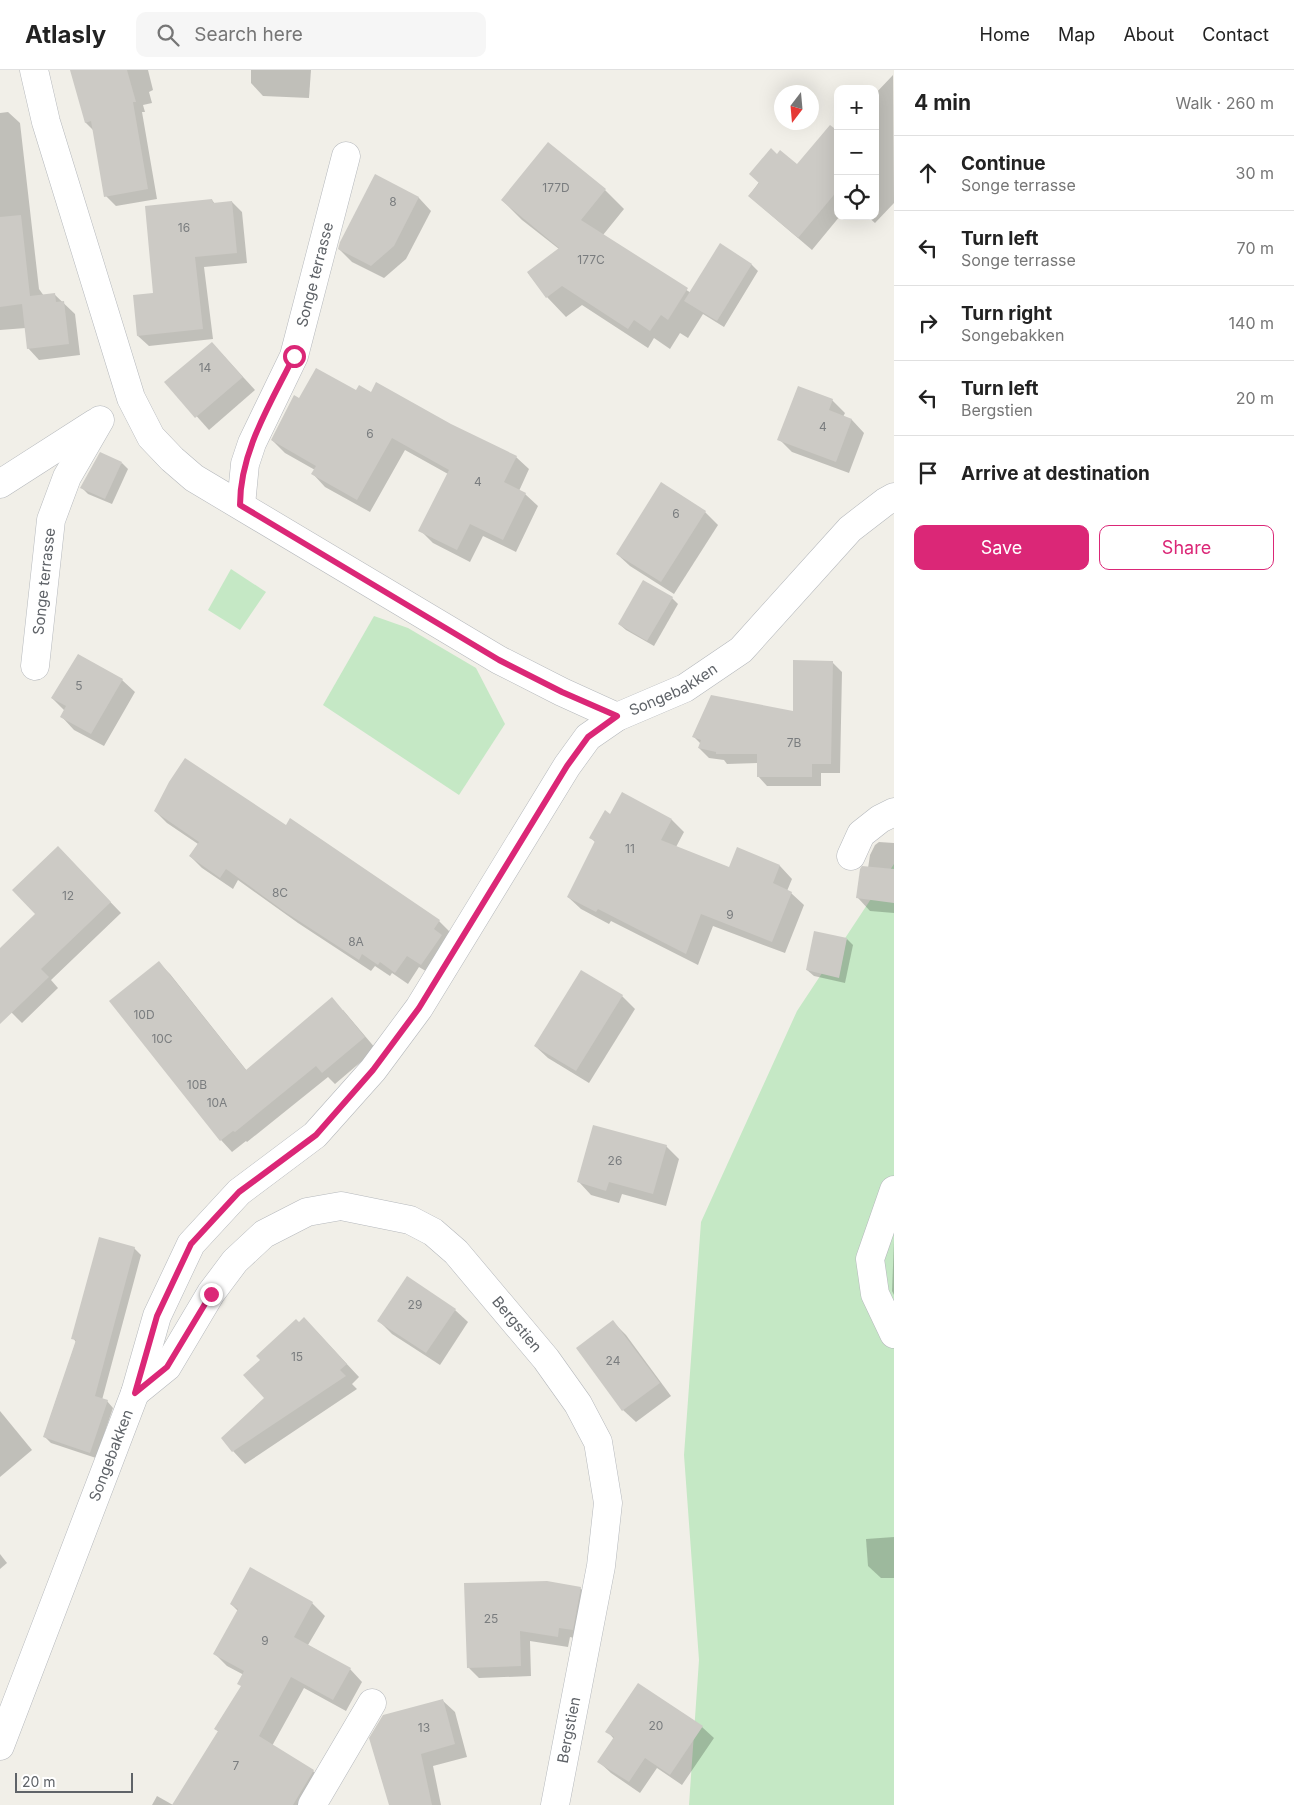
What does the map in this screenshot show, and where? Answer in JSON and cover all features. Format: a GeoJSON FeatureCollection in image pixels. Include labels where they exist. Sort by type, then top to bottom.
{"type":"FeatureCollection","features":[{"type":"Feature","properties":{"kind":"street"},"geometry":{"type":"LineString","coordinates":[[34,70],[46,122],[131,398],[151,437],[194,478],[499,660],[562,692],[617,716]]}},
{"type":"Feature","properties":{"kind":"street","name":"Songe terrasse"},"geometry":{"type":"LineString","coordinates":[[240,505],[245,464],[252,443],[294,356],[346,156]]}},
{"type":"Feature","properties":{"kind":"street","name":"Songe terrasse"},"geometry":{"type":"LineString","coordinates":[[0,484],[131,398]]}},
{"type":"Feature","properties":{"kind":"street","name":"Songe terrasse"},"geometry":{"type":"LineString","coordinates":[[35,666],[51,520],[67,477],[100,420]]}},
{"type":"Feature","properties":{"kind":"street","name":"Songebakken"},"geometry":{"type":"LineString","coordinates":[[0,1746],[135,1393],[157,1316],[191,1244],[239,1192],[316,1135],[373,1070],[419,1008],[567,766],[588,737],[617,716],[685,688],[741,650],[850,529],[894,497]]}},
{"type":"Feature","properties":{"kind":"street"},"geometry":{"type":"LineString","coordinates":[[851,856],[861,834],[880,819],[894,812]]}},
{"type":"Feature","properties":{"kind":"street"},"geometry":{"type":"LineString","coordinates":[[894,1190],[870,1259],[875,1294],[894,1334]]}},
{"type":"Feature","properties":{"kind":"street","name":"Bergstien"},"geometry":{"type":"LineString","coordinates":[[135,1393],[167,1367],[211,1294],[235,1261],[264,1234],[307,1212],[341,1206],[410,1220],[433,1232],[456,1252],[546,1359],[578,1404],[598,1442],[608,1503],[602,1557],[554,1805]]}},
{"type":"Feature","properties":{"kind":"street"},"geometry":{"type":"LineString","coordinates":[[312,1805],[372,1703]]}},
{"type":"Feature","properties":{"kind":"green space"},"geometry":{"type":"Polygon","coordinates":[[[231,569],[266,592],[240,630],[208,610],[231,569]]]}},
{"type":"Feature","properties":{"kind":"green space"},"geometry":{"type":"Polygon","coordinates":[[[374,616],[408,628],[476,668],[505,724],[459,795],[323,705],[374,616]]]}},
{"type":"Feature","properties":{"kind":"green space"},"geometry":{"type":"Polygon","coordinates":[[[894,864],[894,1805],[689,1805],[699,1660],[684,1455],[701,1222],[797,1011],[894,864]]]}},
{"type":"Feature","properties":{"kind":"building"},"geometry":{"type":"Polygon","coordinates":[[[70,70],[127,70],[136,102],[133,102],[148,189],[104,197],[91,121],[85,123],[70,70]]]}},
{"type":"Feature","properties":{"kind":"building"},"geometry":{"type":"Polygon","coordinates":[[[830,125],[834,128],[834,195],[798,238],[748,196],[759,183],[749,174],[771,148],[777,154],[780,150],[797,164],[830,125]]]}},
{"type":"Feature","properties":{"kind":"building"},"geometry":{"type":"Polygon","coordinates":[[[548,142],[606,189],[581,220],[688,288],[668,320],[661,315],[650,331],[634,320],[628,329],[562,286],[546,298],[527,272],[559,248],[501,200],[548,142]]]}},
{"type":"Feature","properties":{"kind":"building"},"geometry":{"type":"Polygon","coordinates":[[[375,174],[419,197],[394,246],[371,266],[338,249],[375,174]]]}},
{"type":"Feature","properties":{"kind":"building"},"geometry":{"type":"Polygon","coordinates":[[[212,199],[213,203],[232,201],[237,253],[195,257],[203,329],[137,336],[133,295],[153,293],[145,206],[212,199]]]}},
{"type":"Feature","properties":{"kind":"building"},"geometry":{"type":"Polygon","coordinates":[[[21,215],[30,296],[55,293],[56,302],[64,301],[69,344],[27,349],[22,304],[0,307],[0,217],[21,215]]]}},
{"type":"Feature","properties":{"kind":"building"},"geometry":{"type":"Polygon","coordinates":[[[720,243],[752,264],[717,321],[684,301],[720,243]]]}},
{"type":"Feature","properties":{"kind":"building"},"geometry":{"type":"Polygon","coordinates":[[[212,342],[243,377],[195,418],[164,382],[212,342]]]}},
{"type":"Feature","properties":{"kind":"building"},"geometry":{"type":"Polygon","coordinates":[[[316,368],[356,390],[359,385],[371,392],[376,382],[451,424],[517,456],[504,482],[526,493],[503,540],[470,524],[457,550],[418,531],[449,470],[392,438],[357,500],[311,474],[316,466],[271,440],[294,395],[299,398],[316,368]]]}},
{"type":"Feature","properties":{"kind":"building"},"geometry":{"type":"Polygon","coordinates":[[[798,386],[833,399],[829,410],[852,419],[836,462],[777,440],[798,386]]]}},
{"type":"Feature","properties":{"kind":"building"},"geometry":{"type":"Polygon","coordinates":[[[100,452],[122,462],[105,499],[80,488],[100,452]]]}},
{"type":"Feature","properties":{"kind":"building"},"geometry":{"type":"Polygon","coordinates":[[[661,482],[706,511],[661,582],[616,554],[661,482]]]}},
{"type":"Feature","properties":{"kind":"building"},"geometry":{"type":"Polygon","coordinates":[[[643,580],[673,597],[647,641],[618,624],[643,580]]]}},
{"type":"Feature","properties":{"kind":"building"},"geometry":{"type":"Polygon","coordinates":[[[78,654],[123,679],[91,734],[60,717],[66,706],[51,698],[78,654]]]}},
{"type":"Feature","properties":{"kind":"building"},"geometry":{"type":"Polygon","coordinates":[[[793,660],[833,661],[831,764],[812,764],[812,777],[757,777],[757,754],[716,754],[716,752],[698,748],[701,740],[692,737],[711,695],[793,711],[793,660]]]}},
{"type":"Feature","properties":{"kind":"building"},"geometry":{"type":"Polygon","coordinates":[[[185,758],[286,825],[290,818],[440,920],[434,929],[442,935],[421,965],[407,956],[395,973],[380,962],[378,965],[362,954],[359,960],[285,912],[226,869],[220,878],[189,856],[199,842],[154,811],[169,782],[185,758]]]}},
{"type":"Feature","properties":{"kind":"building"},"geometry":{"type":"Polygon","coordinates":[[[622,792],[672,819],[661,840],[729,867],[737,847],[780,865],[773,883],[792,892],[772,942],[701,914],[686,954],[598,909],[596,912],[567,897],[595,841],[589,838],[605,810],[610,814],[622,792]]]}},
{"type":"Feature","properties":{"kind":"building"},"geometry":{"type":"Polygon","coordinates":[[[58,846],[111,902],[41,969],[49,977],[0,1024],[0,948],[35,914],[12,890],[58,846]]]}},
{"type":"Feature","properties":{"kind":"building"},"geometry":{"type":"Polygon","coordinates":[[[862,866],[894,869],[894,903],[856,898],[862,866]]]}},
{"type":"Feature","properties":{"kind":"building"},"geometry":{"type":"Polygon","coordinates":[[[814,931],[847,938],[839,978],[806,970],[814,931]]]}},
{"type":"Feature","properties":{"kind":"building"},"geometry":{"type":"Polygon","coordinates":[[[159,961],[246,1070],[332,997],[365,1037],[322,1073],[316,1066],[235,1132],[233,1131],[220,1141],[109,1001],[159,961]]]}},
{"type":"Feature","properties":{"kind":"building"},"geometry":{"type":"Polygon","coordinates":[[[581,970],[623,995],[576,1071],[534,1046],[581,970]]]}},
{"type":"Feature","properties":{"kind":"building"},"geometry":{"type":"Polygon","coordinates":[[[593,1125],[667,1145],[653,1194],[609,1182],[606,1191],[577,1182],[593,1125]]]}},
{"type":"Feature","properties":{"kind":"building"},"geometry":{"type":"Polygon","coordinates":[[[99,1237],[135,1247],[95,1396],[108,1400],[90,1453],[43,1437],[76,1340],[71,1339],[99,1237]]]}},
{"type":"Feature","properties":{"kind":"building"},"geometry":{"type":"Polygon","coordinates":[[[407,1276],[456,1309],[426,1353],[377,1321],[407,1276]]]}},
{"type":"Feature","properties":{"kind":"building"},"geometry":{"type":"Polygon","coordinates":[[[304,1317],[347,1364],[340,1370],[346,1376],[232,1452],[221,1438],[264,1398],[243,1375],[260,1360],[256,1356],[296,1319],[299,1322],[304,1317]]]}},
{"type":"Feature","properties":{"kind":"building"},"geometry":{"type":"Polygon","coordinates":[[[613,1320],[660,1383],[622,1411],[576,1348],[613,1320]]]}},
{"type":"Feature","properties":{"kind":"building"},"geometry":{"type":"Polygon","coordinates":[[[250,1567],[313,1602],[294,1637],[351,1668],[333,1700],[291,1677],[259,1736],[314,1770],[293,1805],[172,1805],[218,1731],[214,1729],[241,1686],[237,1684],[244,1671],[213,1654],[238,1609],[230,1604],[250,1567]]]}},
{"type":"Feature","properties":{"kind":"building"},"geometry":{"type":"Polygon","coordinates":[[[547,1581],[581,1587],[573,1630],[559,1628],[558,1637],[520,1631],[521,1666],[467,1668],[464,1583],[547,1581]]]}},
{"type":"Feature","properties":{"kind":"building"},"geometry":{"type":"Polygon","coordinates":[[[638,1683],[703,1726],[670,1775],[645,1758],[629,1782],[597,1762],[614,1737],[605,1732],[638,1683]]]}},
{"type":"Feature","properties":{"kind":"building"},"geometry":{"type":"Polygon","coordinates":[[[443,1699],[455,1744],[421,1754],[432,1805],[389,1805],[369,1738],[383,1715],[443,1699]]]}},
{"type":"Feature","properties":{"kind":"route"},"geometry":{"type":"LineString","coordinates":[[211,1294],[167,1367],[135,1393],[157,1316],[191,1244],[239,1192],[316,1135],[373,1070],[419,1008],[567,766],[588,737],[617,716],[562,692],[499,660],[240,505],[245,464],[252,443],[294,356]]}}]}
